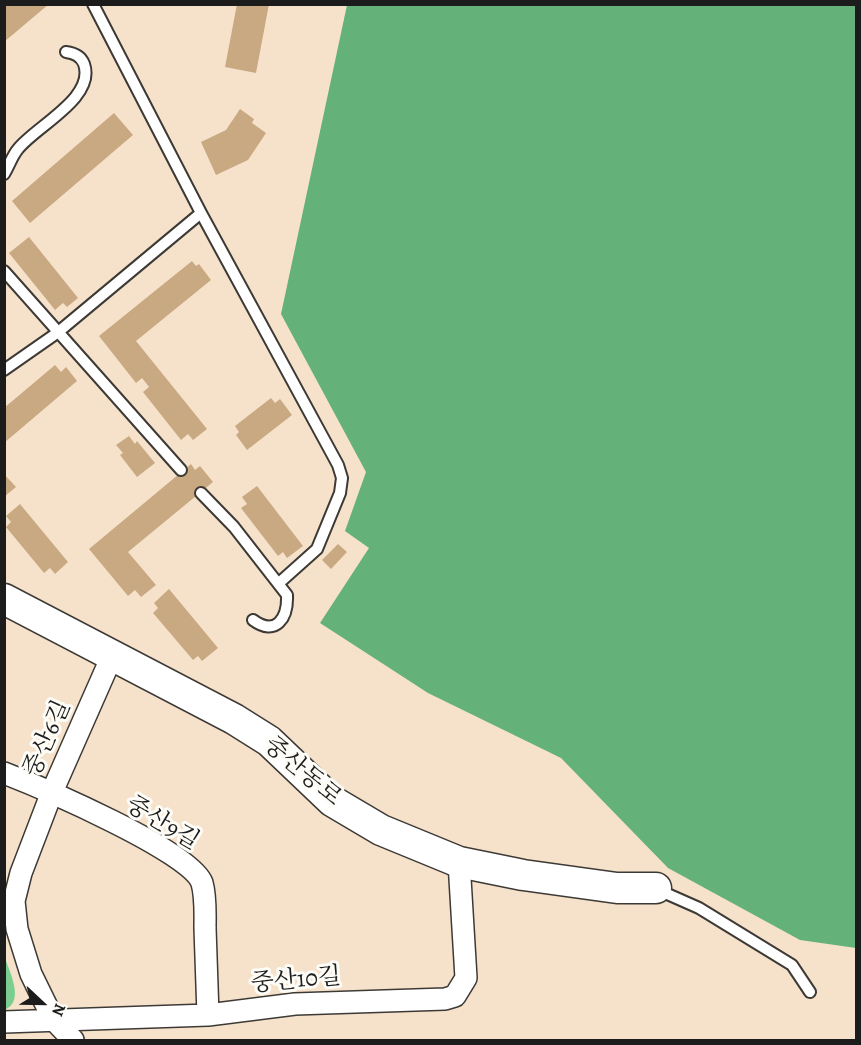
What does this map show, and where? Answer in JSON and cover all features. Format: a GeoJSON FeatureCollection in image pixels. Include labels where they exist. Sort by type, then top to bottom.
{"type":"FeatureCollection","features":[{"type":"Feature","properties":{"kind":"street","name":"중산동로"},"geometry":{"type":"LineString","coordinates":[[4,599],[234,719],[269,741],[332,801],[381,830],[459,862],[523,875],[617,888],[656,888]]}},
{"type":"Feature","properties":{"kind":"street","name":"중산6길"},"geometry":{"type":"LineString","coordinates":[[74,1041],[53,1019],[31,974],[9,899],[52,792],[112,656]]}},
{"type":"Feature","properties":{"kind":"street","name":"중산9길"},"geometry":{"type":"LineString","coordinates":[[4,773],[52,792],[156,845],[186,864],[201,881],[208,1015]]}},
{"type":"Feature","properties":{"kind":"street","name":"중산10길"},"geometry":{"type":"LineString","coordinates":[[4,1022],[208,1015],[295,1004],[445,999],[455,996],[466,978],[459,862]]}},
{"type":"Feature","properties":{"kind":"lane"},"geometry":{"type":"LineString","coordinates":[[93,4],[201,213],[338,465],[342,478],[340,493],[317,549],[279,583]]}},
{"type":"Feature","properties":{"kind":"lane"},"geometry":{"type":"LineString","coordinates":[[4,174],[18,149],[75,98],[83,87],[86,71],[82,60],[74,53],[66,52]]}},
{"type":"Feature","properties":{"kind":"lane"},"geometry":{"type":"LineString","coordinates":[[4,370],[57,333],[201,213]]}},
{"type":"Feature","properties":{"kind":"lane"},"geometry":{"type":"LineString","coordinates":[[4,271],[181,470]]}},
{"type":"Feature","properties":{"kind":"lane"},"geometry":{"type":"LineString","coordinates":[[201,493],[234,527],[287,595],[288,609],[281,621],[270,627],[261,626],[253,620]]}},
{"type":"Feature","properties":{"kind":"lane"},"geometry":{"type":"LineString","coordinates":[[656,888],[699,908],[792,965],[810,992]]}},
{"type":"Feature","properties":{"kind":"green space"},"geometry":{"type":"Polygon","coordinates":[[[347,5],[856,5],[856,948],[800,940],[668,868],[561,758],[428,693],[320,623],[369,548],[345,531],[366,472],[281,314],[347,5]]]}},
{"type":"Feature","properties":{"kind":"green space"},"geometry":{"type":"Polygon","coordinates":[[[4,955],[15,993],[11,1006],[4,1010],[4,955]]]}},
{"type":"Feature","properties":{"kind":"building"},"geometry":{"type":"Polygon","coordinates":[[[4,4],[49,4],[4,42],[4,4]]]}},
{"type":"Feature","properties":{"kind":"building"},"geometry":{"type":"Polygon","coordinates":[[[237,4],[269,4],[256,73],[225,67],[237,4]]]}},
{"type":"Feature","properties":{"kind":"building"},"geometry":{"type":"Polygon","coordinates":[[[240,109],[254,119],[252,123],[266,133],[248,160],[216,175],[201,142],[226,130],[240,109]]]}},
{"type":"Feature","properties":{"kind":"building"},"geometry":{"type":"Polygon","coordinates":[[[114,113],[133,135],[30,223],[12,201],[114,113]]]}},
{"type":"Feature","properties":{"kind":"building"},"geometry":{"type":"Polygon","coordinates":[[[29,237],[78,298],[67,307],[63,303],[55,310],[9,253],[29,237]]]}},
{"type":"Feature","properties":{"kind":"building"},"geometry":{"type":"Polygon","coordinates":[[[192,261],[196,266],[199,264],[211,280],[136,341],[207,429],[193,440],[188,434],[181,440],[143,392],[149,387],[142,378],[136,383],[99,336],[192,261]]]}},
{"type":"Feature","properties":{"kind":"building"},"geometry":{"type":"Polygon","coordinates":[[[55,365],[61,372],[66,367],[77,381],[4,443],[4,408],[55,365]]]}},
{"type":"Feature","properties":{"kind":"building"},"geometry":{"type":"Polygon","coordinates":[[[271,398],[275,403],[280,399],[292,415],[247,450],[236,435],[239,432],[235,426],[271,398]]]}},
{"type":"Feature","properties":{"kind":"building"},"geometry":{"type":"Polygon","coordinates":[[[129,436],[135,444],[137,441],[155,463],[137,477],[120,455],[123,453],[116,445],[129,436]]]}},
{"type":"Feature","properties":{"kind":"building"},"geometry":{"type":"Polygon","coordinates":[[[191,464],[195,470],[200,466],[213,482],[128,552],[156,585],[141,597],[135,590],[128,596],[89,549],[191,464]]]}},
{"type":"Feature","properties":{"kind":"building"},"geometry":{"type":"Polygon","coordinates":[[[4,474],[16,487],[4,497],[4,474]]]}},
{"type":"Feature","properties":{"kind":"building"},"geometry":{"type":"Polygon","coordinates":[[[257,486],[303,546],[287,558],[283,552],[278,556],[241,508],[247,504],[242,497],[257,486]]]}},
{"type":"Feature","properties":{"kind":"building"},"geometry":{"type":"Polygon","coordinates":[[[20,504],[68,562],[55,574],[50,568],[44,573],[6,527],[11,522],[6,516],[20,504]]]}},
{"type":"Feature","properties":{"kind":"building"},"geometry":{"type":"Polygon","coordinates":[[[338,544],[347,552],[331,569],[322,560],[338,544]]]}},
{"type":"Feature","properties":{"kind":"building"},"geometry":{"type":"Polygon","coordinates":[[[169,589],[218,648],[202,661],[198,656],[193,660],[153,613],[158,608],[154,603],[169,589]]]}}]}
